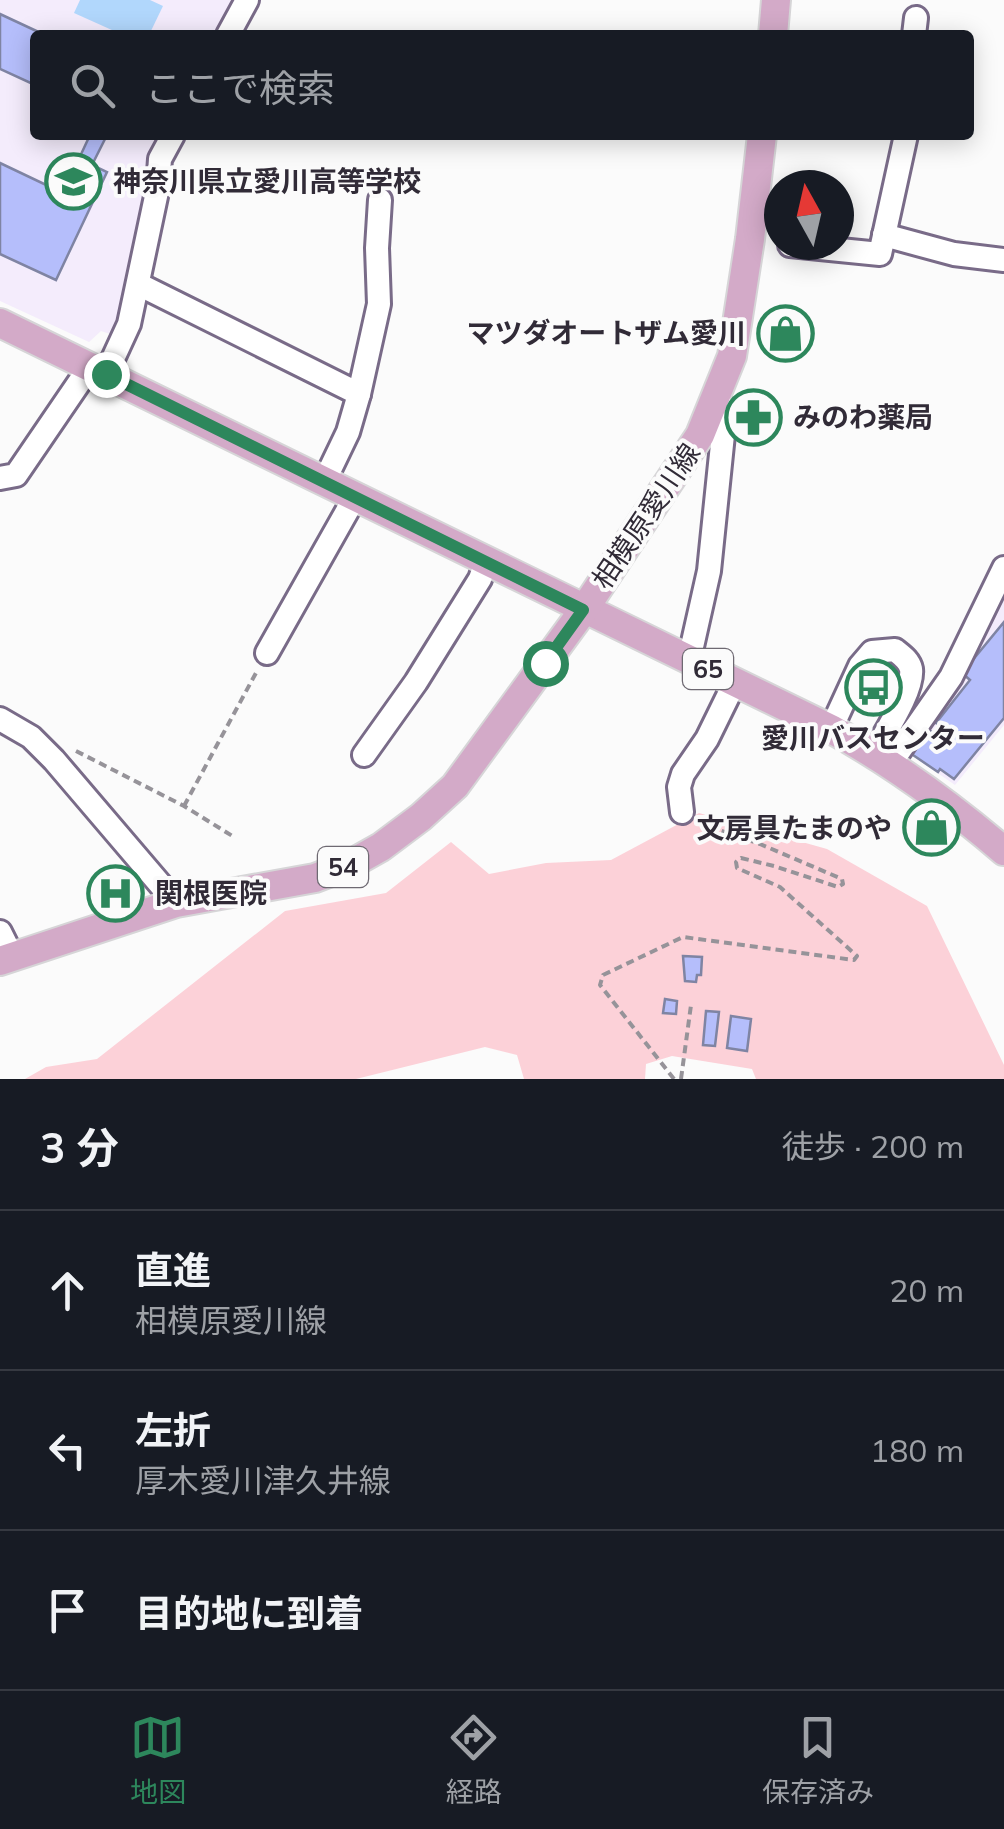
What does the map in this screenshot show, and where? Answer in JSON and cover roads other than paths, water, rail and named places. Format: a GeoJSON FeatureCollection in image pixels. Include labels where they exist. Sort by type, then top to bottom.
{"type":"FeatureCollection","features":[{"type":"Feature","properties":{"kind":"main road"},"geometry":{"type":"LineString","coordinates":[[773,30],[776,0]]}},
{"type":"Feature","properties":{"kind":"main road","name":"相模原愛川線"},"geometry":{"type":"LineString","coordinates":[[6,960],[176,903],[316,878],[381,846],[422,817],[455,786],[583,610],[700,435],[732,356],[761,140]]}},
{"type":"Feature","properties":{"kind":"main road","name":"65"},"geometry":{"type":"LineString","coordinates":[[0,323],[831,730],[883,758],[940,797],[1004,851]]}},
{"type":"Feature","properties":{"kind":"street"},"geometry":{"type":"LineString","coordinates":[[231,30],[247,0]]}},
{"type":"Feature","properties":{"kind":"street"},"geometry":{"type":"LineString","coordinates":[[0,478],[16,475],[129,324],[158,187],[160,159],[170,140]]}},
{"type":"Feature","properties":{"kind":"street"},"geometry":{"type":"LineString","coordinates":[[854,251],[880,254],[905,140]]}},
{"type":"Feature","properties":{"kind":"street"},"geometry":{"type":"LineString","coordinates":[[324,482],[348,432],[378,304],[380,200]]}},
{"type":"Feature","properties":{"kind":"street"},"geometry":{"type":"LineString","coordinates":[[884,235],[954,254],[1004,260]]}},
{"type":"Feature","properties":{"kind":"street"},"geometry":{"type":"LineString","coordinates":[[750,239],[764,241]]}},
{"type":"Feature","properties":{"kind":"street"},"geometry":{"type":"LineString","coordinates":[[138,284],[359,394]]}},
{"type":"Feature","properties":{"kind":"street"},"geometry":{"type":"LineString","coordinates":[[690,660],[709,570],[724,424],[718,396]]}},
{"type":"Feature","properties":{"kind":"street"},"geometry":{"type":"LineString","coordinates":[[266,654],[355,497]]}},
{"type":"Feature","properties":{"kind":"street"},"geometry":{"type":"LineString","coordinates":[[364,755],[416,682],[480,579],[486,562]]}},
{"type":"Feature","properties":{"kind":"street"},"geometry":{"type":"LineString","coordinates":[[883,758],[951,677],[1004,568]]}},
{"type":"Feature","properties":{"kind":"street"},"geometry":{"type":"LineString","coordinates":[[831,730],[860,666],[872,652],[895,650],[911,670],[883,758]]}},
{"type":"Feature","properties":{"kind":"street"},"geometry":{"type":"LineString","coordinates":[[682,812],[679,788],[683,774],[707,739],[735,682]]}},
{"type":"Feature","properties":{"kind":"street"},"geometry":{"type":"LineString","coordinates":[[0,720],[31,738],[54,760],[176,903]]}},
{"type":"Feature","properties":{"kind":"street"},"geometry":{"type":"LineString","coordinates":[[0,932],[6,960]]}},
{"type":"Feature","properties":{"kind":"water"},"geometry":{"type":"Polygon","coordinates":[[[80,0],[150,0],[163,6],[151,30],[112,30],[74,13],[80,0]]]}},
{"type":"Feature","properties":{"kind":"place","name":"神奈川県立愛川高等学校"},"geometry":{"type":"Point","coordinates":[74,181]}},
{"type":"Feature","properties":{"kind":"place","name":"マツダオートザム愛川"},"geometry":{"type":"Point","coordinates":[785,333]}},
{"type":"Feature","properties":{"kind":"place","name":"みのわ薬局"},"geometry":{"type":"Point","coordinates":[754,417]}},
{"type":"Feature","properties":{"kind":"place","name":"愛川バスセンター"},"geometry":{"type":"Point","coordinates":[873,687]}},
{"type":"Feature","properties":{"kind":"place","name":"文房具たまのや"},"geometry":{"type":"Point","coordinates":[931,828]}},
{"type":"Feature","properties":{"kind":"place","name":"関根医院"},"geometry":{"type":"Point","coordinates":[116,893]}}]}
